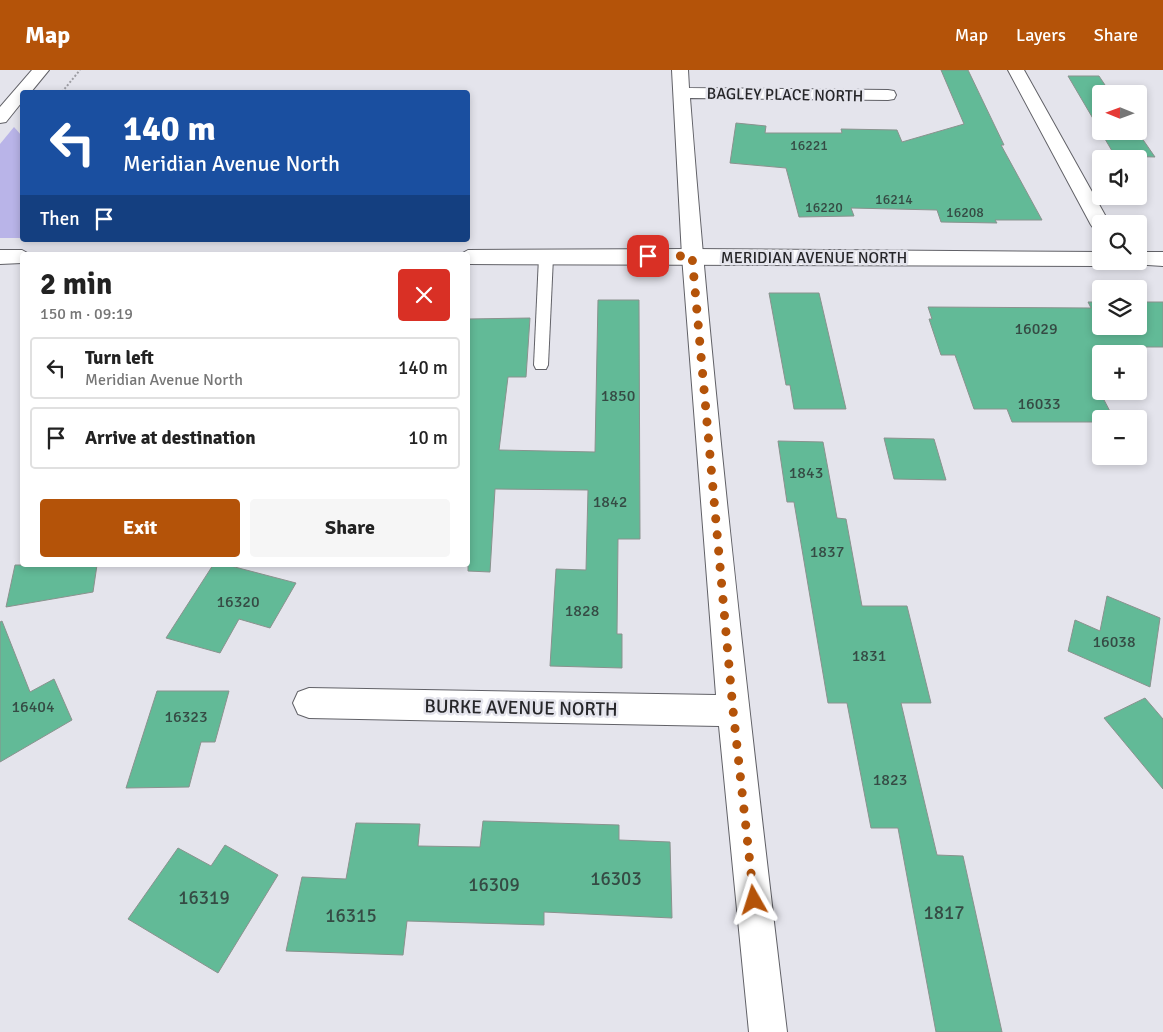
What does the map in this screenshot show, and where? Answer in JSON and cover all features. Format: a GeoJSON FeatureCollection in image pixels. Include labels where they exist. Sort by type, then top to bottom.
{"type":"FeatureCollection","features":[{"type":"Feature","properties":{"kind":"street"},"geometry":{"type":"LineString","coordinates":[[24,90],[41,70]]}},
{"type":"Feature","properties":{"kind":"street"},"geometry":{"type":"LineString","coordinates":[[1016,70],[1096,215]]}},
{"type":"Feature","properties":{"kind":"street"},"geometry":{"type":"LineString","coordinates":[[681,81],[692,256],[733,710],[768,1032]]}},
{"type":"Feature","properties":{"kind":"street","name":"BAGLEY PLACE NORTH"},"geometry":{"type":"LineString","coordinates":[[681,81],[888,95]]}},
{"type":"Feature","properties":{"kind":"street"},"geometry":{"type":"LineString","coordinates":[[0,118],[20,95]]}},
{"type":"Feature","properties":{"kind":"street","name":"MERIDIAN AVENUE NORTH"},"geometry":{"type":"LineString","coordinates":[[470,257],[692,256],[1092,259]]}},
{"type":"Feature","properties":{"kind":"street"},"geometry":{"type":"LineString","coordinates":[[0,257],[20,257]]}},
{"type":"Feature","properties":{"kind":"street"},"geometry":{"type":"LineString","coordinates":[[1147,259],[1163,259]]}},
{"type":"Feature","properties":{"kind":"street","name":"BURKE AVENUE NORTH"},"geometry":{"type":"LineString","coordinates":[[309,703],[733,710]]}},
{"type":"Feature","properties":{"kind":"lane"},"geometry":{"type":"LineString","coordinates":[[541,365],[546,256]]}},
{"type":"Feature","properties":{"kind":"path"},"geometry":{"type":"LineString","coordinates":[[64,90],[80,70]]}},
{"type":"Feature","properties":{"kind":"shaded area"},"geometry":{"type":"Polygon","coordinates":[[[14,127],[20,134],[20,238],[0,238],[0,144],[14,127]]]}},
{"type":"Feature","properties":{"kind":"building"},"geometry":{"type":"Polygon","coordinates":[[[941,70],[968,70],[1004,145],[1001,145],[1042,220],[995,220],[997,223],[941,222],[937,210],[851,208],[854,216],[799,217],[786,168],[730,163],[736,123],[766,126],[765,133],[842,133],[841,129],[897,130],[902,142],[964,124],[941,70]]]}},
{"type":"Feature","properties":{"kind":"building"},"geometry":{"type":"Polygon","coordinates":[[[1068,76],[1099,76],[1105,85],[1092,85],[1092,117],[1068,76]]]}},
{"type":"Feature","properties":{"kind":"building"},"geometry":{"type":"Polygon","coordinates":[[[1106,140],[1143,140],[1155,157],[1147,157],[1147,150],[1111,150],[1106,140]]]}},
{"type":"Feature","properties":{"kind":"building"},"geometry":{"type":"Polygon","coordinates":[[[769,293],[819,293],[846,409],[794,409],[790,385],[786,385],[769,293]]]}},
{"type":"Feature","properties":{"kind":"building"},"geometry":{"type":"Polygon","coordinates":[[[598,300],[639,300],[640,539],[618,539],[617,634],[622,634],[622,668],[550,666],[556,569],[586,570],[588,490],[495,489],[490,572],[468,571],[468,567],[470,567],[470,319],[530,318],[526,377],[508,377],[499,450],[595,452],[598,300]]]}},
{"type":"Feature","properties":{"kind":"building"},"geometry":{"type":"Polygon","coordinates":[[[1088,302],[1092,302],[1092,335],[1147,335],[1147,302],[1163,302],[1163,347],[1147,347],[1147,345],[1092,345],[1092,400],[1104,400],[1109,410],[1092,410],[1092,422],[1012,422],[1007,409],[974,409],[955,355],[941,355],[929,319],[932,319],[928,307],[1091,308],[1088,302]]]}},
{"type":"Feature","properties":{"kind":"building"},"geometry":{"type":"Polygon","coordinates":[[[884,438],[934,439],[946,480],[894,479],[884,438]]]}},
{"type":"Feature","properties":{"kind":"building"},"geometry":{"type":"Polygon","coordinates":[[[778,441],[823,442],[837,518],[846,519],[862,606],[907,606],[931,703],[901,703],[937,855],[963,856],[1002,1032],[936,1032],[898,828],[871,828],[847,703],[828,703],[794,502],[787,502],[778,441]]]}},
{"type":"Feature","properties":{"kind":"building"},"geometry":{"type":"Polygon","coordinates":[[[15,565],[20,565],[20,567],[97,567],[93,592],[6,607],[15,565]]]}},
{"type":"Feature","properties":{"kind":"building"},"geometry":{"type":"Polygon","coordinates":[[[212,567],[235,567],[296,583],[270,628],[239,619],[220,653],[166,638],[212,567]]]}},
{"type":"Feature","properties":{"kind":"building"},"geometry":{"type":"Polygon","coordinates":[[[1107,596],[1160,618],[1150,687],[1068,651],[1075,620],[1100,631],[1107,596]]]}},
{"type":"Feature","properties":{"kind":"building"},"geometry":{"type":"Polygon","coordinates":[[[2,621],[30,692],[54,679],[72,720],[0,762],[0,622],[2,621]]]}},
{"type":"Feature","properties":{"kind":"building"},"geometry":{"type":"Polygon","coordinates":[[[157,691],[229,691],[215,742],[201,742],[189,787],[126,788],[157,691]]]}},
{"type":"Feature","properties":{"kind":"building"},"geometry":{"type":"Polygon","coordinates":[[[1145,698],[1163,719],[1163,789],[1104,718],[1145,698]]]}},
{"type":"Feature","properties":{"kind":"building"},"geometry":{"type":"Polygon","coordinates":[[[483,821],[619,825],[619,840],[670,842],[672,918],[544,912],[544,925],[407,921],[403,955],[286,951],[302,877],[346,879],[356,823],[420,824],[418,846],[480,847],[483,821]]]}},
{"type":"Feature","properties":{"kind":"building"},"geometry":{"type":"Polygon","coordinates":[[[225,845],[278,875],[218,973],[128,919],[178,848],[211,866],[225,845]]]}},
{"type":"Feature","properties":{"kind":"route"},"geometry":{"type":"LineString","coordinates":[[648,256],[692,256],[733,710],[754,900]]}}]}
